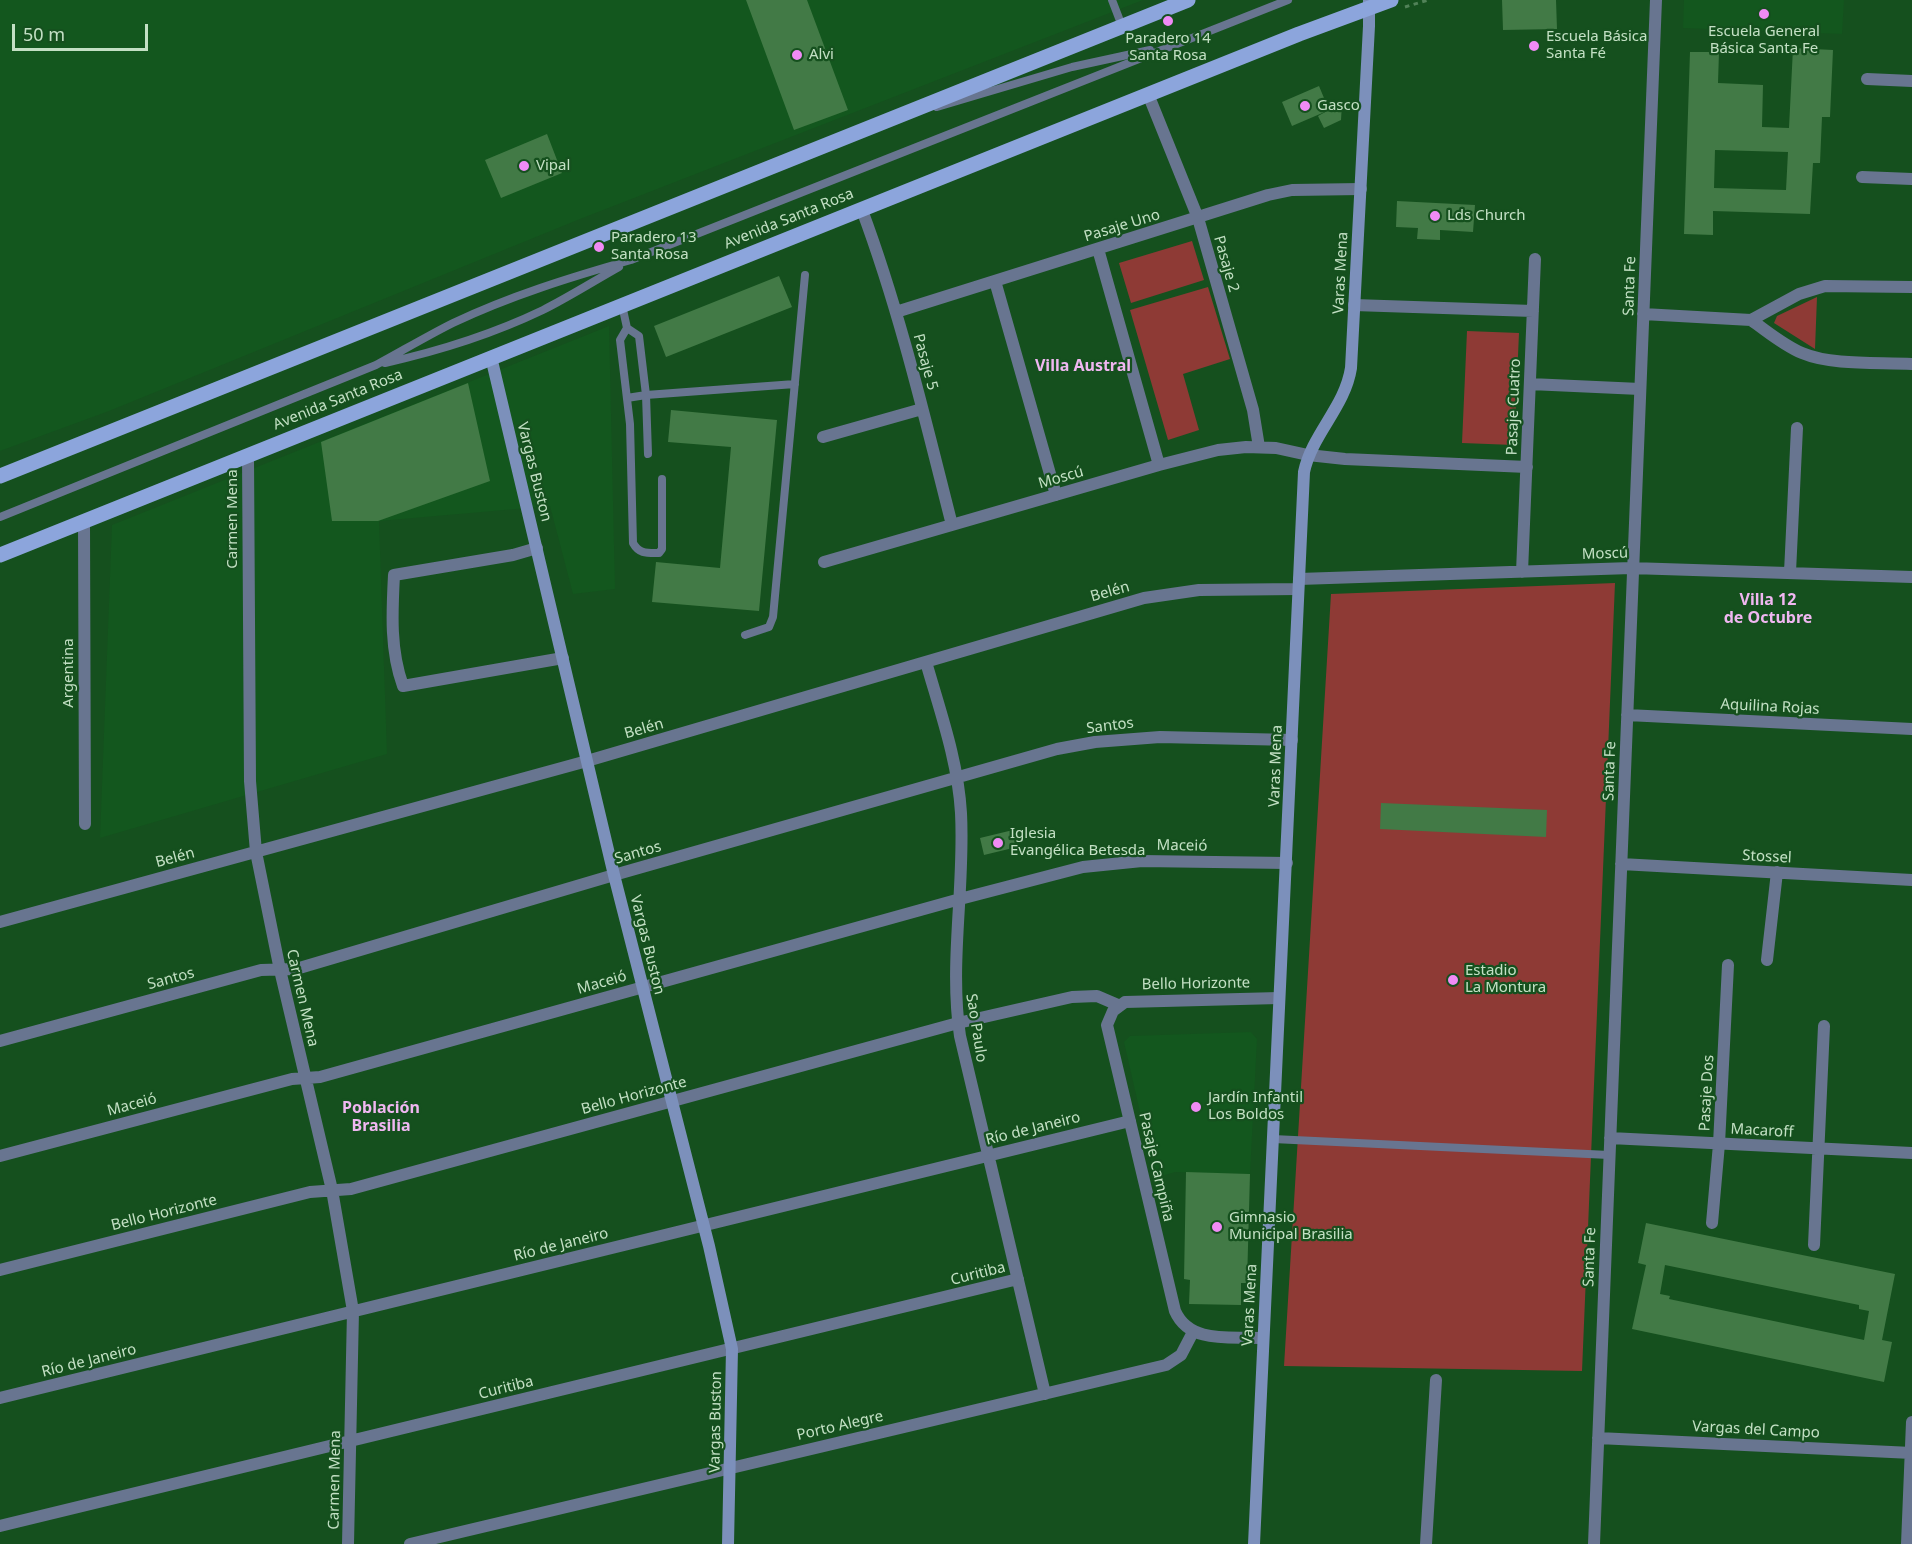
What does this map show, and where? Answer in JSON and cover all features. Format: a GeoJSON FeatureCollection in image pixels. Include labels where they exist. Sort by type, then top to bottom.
{"type":"FeatureCollection","features":[{"type":"Feature","properties":{"kind":"main road"},"geometry":{"type":"LineString","coordinates":[[0,476],[1188,0]]}},
{"type":"Feature","properties":{"kind":"main road","name":"Avenida Santa Rosa"},"geometry":{"type":"LineString","coordinates":[[0,555],[862,210],[1370,3],[1397,4]]}},
{"type":"Feature","properties":{"kind":"street","name":"Santa Fe"},"geometry":{"type":"LineString","coordinates":[[1594,1544],[1631,568],[1656,0]]}},
{"type":"Feature","properties":{"kind":"street","name":"Varas Mena"},"geometry":{"type":"LineString","coordinates":[[1254,1544],[1304,472],[1308,455],[1347,386],[1351,368],[1370,3]]}},
{"type":"Feature","properties":{"kind":"street"},"geometry":{"type":"LineString","coordinates":[[1867,79],[1912,81]]}},
{"type":"Feature","properties":{"kind":"street","name":"Pasaje 2"},"geometry":{"type":"LineString","coordinates":[[1148,94],[1198,218],[1252,410],[1259,447]]}},
{"type":"Feature","properties":{"kind":"street"},"geometry":{"type":"LineString","coordinates":[[1862,177],[1912,179]]}},
{"type":"Feature","properties":{"kind":"street","name":"Pasaje Uno"},"geometry":{"type":"LineString","coordinates":[[896,312],[1280,192],[1303,189],[1361,189]]}},
{"type":"Feature","properties":{"kind":"street","name":"Pasaje 5"},"geometry":{"type":"LineString","coordinates":[[862,210],[878,252],[896,312],[952,525]]}},
{"type":"Feature","properties":{"kind":"street"},"geometry":{"type":"LineString","coordinates":[[1098,249],[1159,465]]}},
{"type":"Feature","properties":{"kind":"street","name":"Pasaje Cuatro"},"geometry":{"type":"LineString","coordinates":[[1522,572],[1535,259]]}},
{"type":"Feature","properties":{"kind":"street"},"geometry":{"type":"LineString","coordinates":[[995,281],[1056,495]]}},
{"type":"Feature","properties":{"kind":"street"},"geometry":{"type":"LineString","coordinates":[[1751,320],[1798,294],[1825,286],[1912,287]]}},
{"type":"Feature","properties":{"kind":"street"},"geometry":{"type":"LineString","coordinates":[[1354,305],[1533,310]]}},
{"type":"Feature","properties":{"kind":"street"},"geometry":{"type":"LineString","coordinates":[[1643,314],[1751,320],[1791,348],[1811,356],[1836,360],[1912,364]]}},
{"type":"Feature","properties":{"kind":"street","name":"Vargas Buston"},"geometry":{"type":"LineString","coordinates":[[491,357],[614,875],[704,1225],[732,1349],[728,1544]]}},
{"type":"Feature","properties":{"kind":"street"},"geometry":{"type":"LineString","coordinates":[[1530,384],[1640,389]]}},
{"type":"Feature","properties":{"kind":"street"},"geometry":{"type":"LineString","coordinates":[[823,437],[922,409]]}},
{"type":"Feature","properties":{"kind":"street"},"geometry":{"type":"LineString","coordinates":[[1790,572],[1797,428]]}},
{"type":"Feature","properties":{"kind":"street","name":"Moscú"},"geometry":{"type":"LineString","coordinates":[[824,562],[1218,450],[1259,447],[1308,455]]}},
{"type":"Feature","properties":{"kind":"street"},"geometry":{"type":"LineString","coordinates":[[1308,455],[1344,459],[1527,467]]}},
{"type":"Feature","properties":{"kind":"street","name":"Carmen Mena"},"geometry":{"type":"LineString","coordinates":[[248,456],[250,781],[256,852],[279,970],[332,1190],[353,1311],[348,1544]]}},
{"type":"Feature","properties":{"kind":"street","name":"Argentina"},"geometry":{"type":"LineString","coordinates":[[84,522],[85,824]]}},
{"type":"Feature","properties":{"kind":"street"},"geometry":{"type":"LineString","coordinates":[[537,548],[513,555],[394,575],[391,626],[398,673],[404,686],[563,658]]}},
{"type":"Feature","properties":{"kind":"street","name":"Moscú"},"geometry":{"type":"LineString","coordinates":[[1299,584],[1631,568],[1912,577]]}},
{"type":"Feature","properties":{"kind":"street","name":"Belén"},"geometry":{"type":"LineString","coordinates":[[0,922],[587,761],[1144,598],[1199,590],[1299,584]]}},
{"type":"Feature","properties":{"kind":"street","name":"Sao Paulo"},"geometry":{"type":"LineString","coordinates":[[926,662],[958,776],[962,847],[955,969],[958,1023],[1045,1394]]}},
{"type":"Feature","properties":{"kind":"street","name":"Aquilina Rojas"},"geometry":{"type":"LineString","coordinates":[[1627,715],[1912,729]]}},
{"type":"Feature","properties":{"kind":"street","name":"Santos"},"geometry":{"type":"LineString","coordinates":[[0,1041],[261,970],[296,969],[614,875],[1057,749],[1127,739],[1160,737],[1292,740]]}},
{"type":"Feature","properties":{"kind":"street","name":"Maceió"},"geometry":{"type":"LineString","coordinates":[[0,1156],[292,1079],[320,1077],[1053,874],[1115,863],[1169,861],[1287,863]]}},
{"type":"Feature","properties":{"kind":"street","name":"Stossel"},"geometry":{"type":"LineString","coordinates":[[1621,864],[1912,880]]}},
{"type":"Feature","properties":{"kind":"street"},"geometry":{"type":"LineString","coordinates":[[1767,960],[1777,872]]}},
{"type":"Feature","properties":{"kind":"street","name":"Pasaje Dos"},"geometry":{"type":"LineString","coordinates":[[1712,1223],[1719,1144],[1728,965]]}},
{"type":"Feature","properties":{"kind":"street","name":"Bello Horizonte"},"geometry":{"type":"LineString","coordinates":[[0,1270],[310,1192],[351,1189],[958,1023],[1072,997],[1097,996],[1118,1005],[1133,1001],[1279,998]]}},
{"type":"Feature","properties":{"kind":"street","name":"Pasaje Campiña"},"geometry":{"type":"LineString","coordinates":[[1118,1005],[1109,1018],[1108,1033],[1175,1311],[1185,1327],[1193,1332]]}},
{"type":"Feature","properties":{"kind":"street"},"geometry":{"type":"LineString","coordinates":[[1814,1245],[1824,1026]]}},
{"type":"Feature","properties":{"kind":"street","name":"Río de Janeiro"},"geometry":{"type":"LineString","coordinates":[[0,1398],[1130,1121]]}},
{"type":"Feature","properties":{"kind":"street","name":"Macaroff"},"geometry":{"type":"LineString","coordinates":[[1610,1138],[1912,1153]]}},
{"type":"Feature","properties":{"kind":"street","name":"Curitiba"},"geometry":{"type":"LineString","coordinates":[[0,1526],[1018,1279]]}},
{"type":"Feature","properties":{"kind":"street"},"geometry":{"type":"LineString","coordinates":[[1193,1332],[1214,1337],[1263,1338]]}},
{"type":"Feature","properties":{"kind":"street","name":"Porto Alegre"},"geometry":{"type":"LineString","coordinates":[[410,1544],[1166,1365],[1181,1355],[1193,1332]]}},
{"type":"Feature","properties":{"kind":"street"},"geometry":{"type":"LineString","coordinates":[[1426,1544],[1436,1380]]}},
{"type":"Feature","properties":{"kind":"street"},"geometry":{"type":"LineString","coordinates":[[1907,1544],[1912,1422]]}},
{"type":"Feature","properties":{"kind":"street","name":"Vargas del Campo"},"geometry":{"type":"LineString","coordinates":[[1598,1438],[1911,1453]]}},
{"type":"Feature","properties":{"kind":"lane"},"geometry":{"type":"LineString","coordinates":[[1113,0],[1122,26]]}},
{"type":"Feature","properties":{"kind":"lane"},"geometry":{"type":"LineString","coordinates":[[0,517],[376,365],[421,340],[491,308],[568,278],[631,260],[1288,0]]}},
{"type":"Feature","properties":{"kind":"lane"},"geometry":{"type":"LineString","coordinates":[[914,111],[972,98],[1072,67],[1174,45]]}},
{"type":"Feature","properties":{"kind":"lane"},"geometry":{"type":"LineString","coordinates":[[376,365],[430,353],[542,310],[631,260]]}},
{"type":"Feature","properties":{"kind":"lane"},"geometry":{"type":"LineString","coordinates":[[746,635],[770,627],[773,617],[805,275]]}},
{"type":"Feature","properties":{"kind":"lane"},"geometry":{"type":"LineString","coordinates":[[622,305],[627,327],[639,336],[646,395],[648,454]]}},
{"type":"Feature","properties":{"kind":"lane"},"geometry":{"type":"LineString","coordinates":[[627,327],[620,340],[630,424],[633,543],[636,550],[644,553],[659,553],[662,549],[662,479]]}},
{"type":"Feature","properties":{"kind":"lane"},"geometry":{"type":"LineString","coordinates":[[627,398],[795,384]]}},
{"type":"Feature","properties":{"kind":"lane"},"geometry":{"type":"LineString","coordinates":[[1273,1139],[1609,1155]]}},
{"type":"Feature","properties":{"kind":"path"},"geometry":{"type":"LineString","coordinates":[[1397,4],[1428,0]]}},
{"type":"Feature","properties":{"kind":"shaded area"},"geometry":{"type":"Polygon","coordinates":[[[0,0],[1143,0],[580,219],[109,411],[0,451],[0,0]]]}},
{"type":"Feature","properties":{"kind":"shaded area","name":"Escuela General Básica Santa Fe"},"geometry":{"type":"Polygon","coordinates":[[[1684,0],[1844,0],[1842,34],[1683,28],[1684,0]]]}},
{"type":"Feature","properties":{"kind":"shaded area"},"geometry":{"type":"Polygon","coordinates":[[[1192,241],[1204,280],[1131,303],[1119,263],[1192,241]]]}},
{"type":"Feature","properties":{"kind":"shaded area"},"geometry":{"type":"Polygon","coordinates":[[[1208,287],[1230,359],[1183,374],[1199,430],[1168,440],[1130,310],[1208,287]]]}},
{"type":"Feature","properties":{"kind":"shaded area"},"geometry":{"type":"Polygon","coordinates":[[[1817,297],[1815,349],[1774,323],[1777,316],[1817,297]]]}},
{"type":"Feature","properties":{"kind":"shaded area"},"geometry":{"type":"Polygon","coordinates":[[[609,326],[615,589],[573,594],[550,506],[379,521],[387,754],[100,838],[112,525],[609,326]]]}},
{"type":"Feature","properties":{"kind":"shaded area"},"geometry":{"type":"Polygon","coordinates":[[[1467,331],[1519,333],[1514,445],[1462,443],[1467,331]]]}},
{"type":"Feature","properties":{"kind":"shaded area","name":"Estadio La Montura"},"geometry":{"type":"Polygon","coordinates":[[[1615,583],[1582,1371],[1284,1366],[1331,594],[1615,583]]]}},
{"type":"Feature","properties":{"kind":"shaded area","name":"Jardín Infantil Los Boldos"},"geometry":{"type":"Polygon","coordinates":[[[1251,1032],[1257,1039],[1250,1174],[1175,1172],[1155,1178],[1124,1042],[1130,1036],[1251,1032]]]}},
{"type":"Feature","properties":{"kind":"building","name":"Alvi"},"geometry":{"type":"Polygon","coordinates":[[[746,0],[807,0],[848,110],[794,130],[746,0]]]}},
{"type":"Feature","properties":{"kind":"building"},"geometry":{"type":"Polygon","coordinates":[[[1502,0],[1556,0],[1557,29],[1503,30],[1502,0]]]}},
{"type":"Feature","properties":{"kind":"building"},"geometry":{"type":"Polygon","coordinates":[[[1793,48],[1833,50],[1830,117],[1822,117],[1820,163],[1813,163],[1810,214],[1713,211],[1713,235],[1684,234],[1690,52],[1719,52],[1718,83],[1763,85],[1762,127],[1789,128],[1793,48]],[[1715,150],[1714,188],[1786,190],[1788,152],[1715,150]]]}},
{"type":"Feature","properties":{"kind":"building","name":"Gasco"},"geometry":{"type":"Polygon","coordinates":[[[1319,86],[1329,110],[1342,104],[1341,120],[1324,128],[1318,116],[1327,111],[1292,126],[1282,102],[1319,86]]]}},
{"type":"Feature","properties":{"kind":"building","name":"Vipal"},"geometry":{"type":"Polygon","coordinates":[[[547,134],[562,173],[501,198],[485,160],[547,134]]]}},
{"type":"Feature","properties":{"kind":"building","name":"Lds Church"},"geometry":{"type":"Polygon","coordinates":[[[1397,201],[1475,205],[1473,232],[1440,230],[1440,240],[1417,239],[1418,228],[1396,227],[1397,201]]]}},
{"type":"Feature","properties":{"kind":"building"},"geometry":{"type":"Polygon","coordinates":[[[779,276],[792,307],[666,357],[654,326],[779,276]]]}},
{"type":"Feature","properties":{"kind":"building"},"geometry":{"type":"Polygon","coordinates":[[[468,383],[490,481],[378,521],[332,521],[321,442],[468,383]]]}},
{"type":"Feature","properties":{"kind":"building"},"geometry":{"type":"Polygon","coordinates":[[[671,410],[777,420],[759,611],[652,602],[656,562],[720,568],[731,447],[668,442],[671,410]]]}},
{"type":"Feature","properties":{"kind":"building"},"geometry":{"type":"Polygon","coordinates":[[[1381,803],[1547,810],[1546,837],[1380,829],[1381,803]]]}},
{"type":"Feature","properties":{"kind":"building","name":"Iglesia Evangélica Betesda"},"geometry":{"type":"Polygon","coordinates":[[[1013,830],[1017,847],[984,855],[980,838],[1013,830]]]}},
{"type":"Feature","properties":{"kind":"building","name":"Gimnasio Municipal Brasilia"},"geometry":{"type":"Polygon","coordinates":[[[1186,1172],[1250,1174],[1247,1283],[1241,1283],[1241,1305],[1189,1304],[1190,1280],[1184,1279],[1186,1172]]]}},
{"type":"Feature","properties":{"kind":"building"},"geometry":{"type":"Polygon","coordinates":[[[1646,1223],[1895,1274],[1882,1340],[1892,1342],[1884,1382],[1632,1329],[1646,1265],[1638,1263],[1646,1223]],[[1665,1265],[1660,1294],[1670,1296],[1669,1299],[1864,1340],[1869,1311],[1859,1309],[1859,1305],[1665,1265]]]}},
{"type":"Feature","properties":{"kind":"place","name":"Escuela General Básica Santa Fe"},"geometry":{"type":"Point","coordinates":[1764,14]}},
{"type":"Feature","properties":{"kind":"place","name":"Paradero 14 Santa Rosa"},"geometry":{"type":"Point","coordinates":[1168,21]}},
{"type":"Feature","properties":{"kind":"place","name":"Escuela Básica Santa Fé"},"geometry":{"type":"Point","coordinates":[1534,46]}},
{"type":"Feature","properties":{"kind":"place","name":"Alvi"},"geometry":{"type":"Point","coordinates":[797,55]}},
{"type":"Feature","properties":{"kind":"place","name":"Gasco"},"geometry":{"type":"Point","coordinates":[1305,106]}},
{"type":"Feature","properties":{"kind":"place","name":"Vipal"},"geometry":{"type":"Point","coordinates":[524,166]}},
{"type":"Feature","properties":{"kind":"place","name":"Lds Church"},"geometry":{"type":"Point","coordinates":[1435,216]}},
{"type":"Feature","properties":{"kind":"place","name":"Paradero 13 Santa Rosa"},"geometry":{"type":"Point","coordinates":[599,247]}},
{"type":"Feature","properties":{"kind":"place","name":"Iglesia Evangélica Betesda"},"geometry":{"type":"Point","coordinates":[998,843]}},
{"type":"Feature","properties":{"kind":"place","name":"Estadio La Montura"},"geometry":{"type":"Point","coordinates":[1453,980]}},
{"type":"Feature","properties":{"kind":"place","name":"Jardín Infantil Los Boldos"},"geometry":{"type":"Point","coordinates":[1196,1107]}},
{"type":"Feature","properties":{"kind":"place","name":"Gimnasio Municipal Brasilia"},"geometry":{"type":"Point","coordinates":[1217,1227]}},
{"type":"Feature","properties":{"kind":"district","name":"Villa Austral"},"geometry":{"type":"Point","coordinates":[1083,366]}},
{"type":"Feature","properties":{"kind":"district","name":"Villa 12 de Octubre"},"geometry":{"type":"Point","coordinates":[1768,609]}},
{"type":"Feature","properties":{"kind":"district","name":"Población Brasilia"},"geometry":{"type":"Point","coordinates":[381,1117]}}]}
